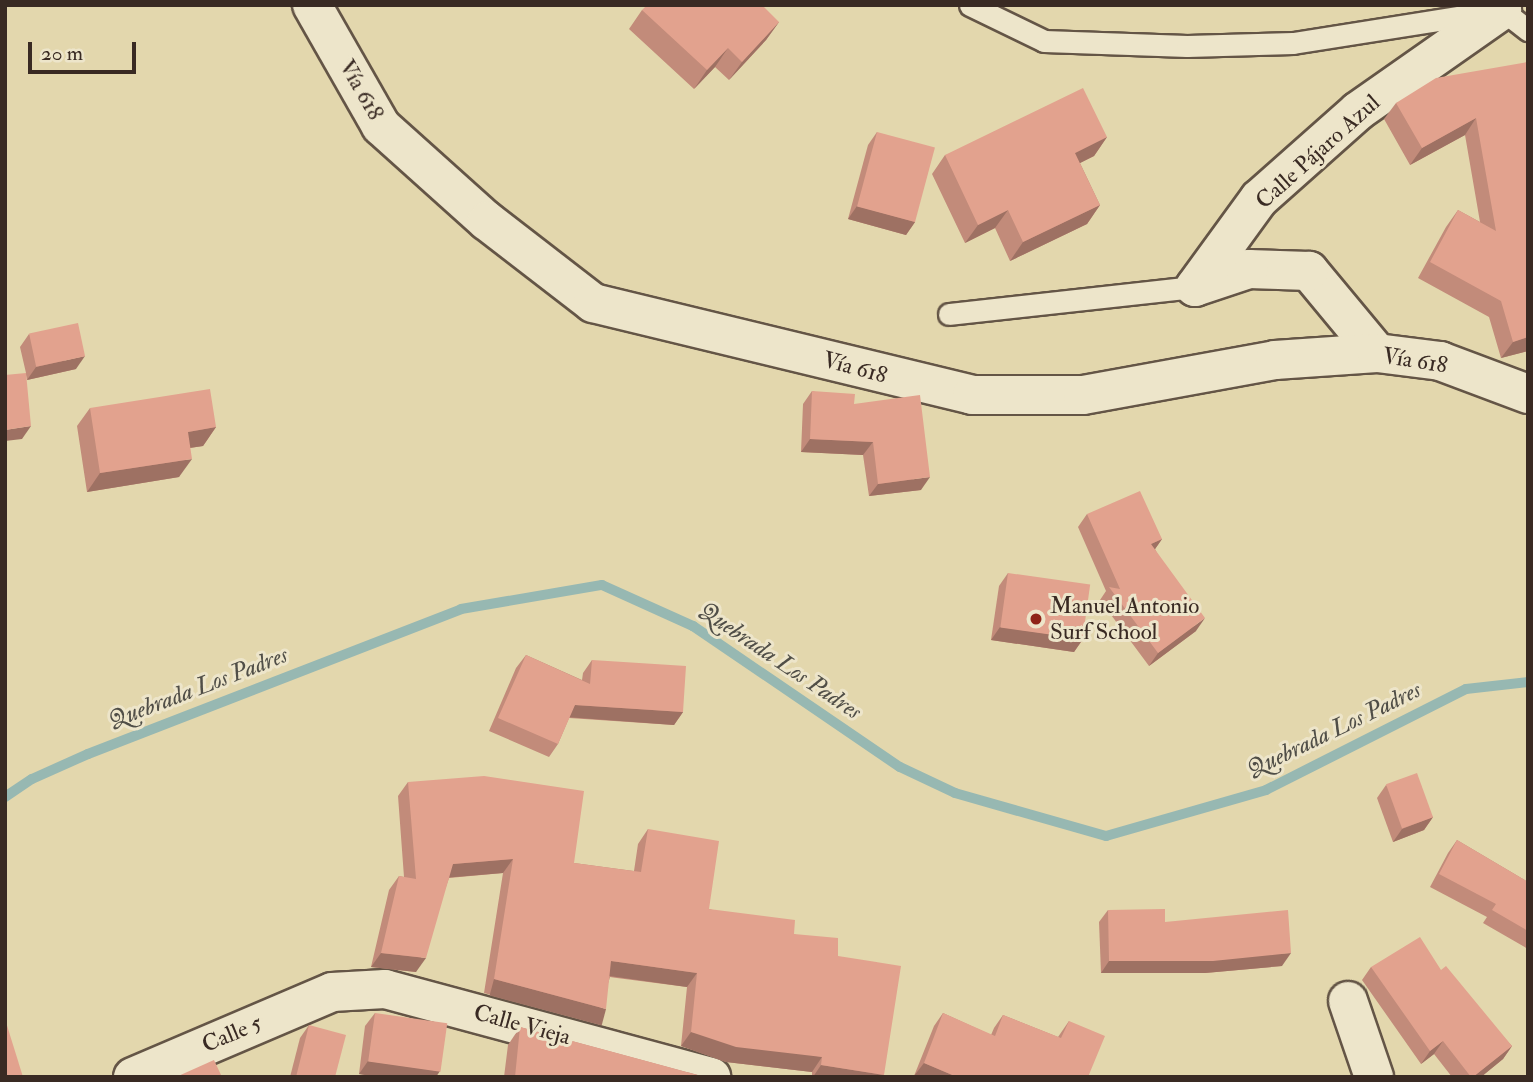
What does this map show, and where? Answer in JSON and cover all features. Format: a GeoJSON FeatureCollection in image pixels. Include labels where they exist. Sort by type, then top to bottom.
{"type":"FeatureCollection","features":[{"type":"Feature","properties":{"kind":"street","name":"Vía 618"},"geometry":{"type":"LineString","coordinates":[[313,5],[382,126],[486,221],[593,303],[972,395],[1083,395],[1275,360],[1377,354],[1440,361],[1528,394]]}},
{"type":"Feature","properties":{"kind":"street","name":"Calle Pájaro Azul"},"geometry":{"type":"LineString","coordinates":[[1195,287],[1259,199],[1358,111],[1509,15]]}},
{"type":"Feature","properties":{"kind":"street"},"geometry":{"type":"LineString","coordinates":[[1195,287],[1249,269],[1308,271],[1377,354]]}},
{"type":"Feature","properties":{"kind":"street","name":"Calle Vieja"},"geometry":{"type":"LineString","coordinates":[[332,992],[385,989],[711,1077]]}},
{"type":"Feature","properties":{"kind":"street","name":"Calle 5"},"geometry":{"type":"LineString","coordinates":[[133,1077],[332,992]]}},
{"type":"Feature","properties":{"kind":"street"},"geometry":{"type":"LineString","coordinates":[[1348,1001],[1374,1077]]}},
{"type":"Feature","properties":{"kind":"lane"},"geometry":{"type":"LineString","coordinates":[[970,5],[1044,41],[1188,46],[1293,43],[1509,15]]}},
{"type":"Feature","properties":{"kind":"lane"},"geometry":{"type":"LineString","coordinates":[[949,314],[1195,287]]}},
{"type":"Feature","properties":{"kind":"building"},"geometry":{"type":"Polygon","coordinates":[[[647,5],[762,5],[779,22],[742,62],[728,48],[707,70],[642,10],[647,5]]]}},
{"type":"Feature","properties":{"kind":"building"},"geometry":{"type":"Polygon","coordinates":[[[1528,62],[1528,337],[1513,342],[1501,301],[1430,262],[1458,210],[1496,231],[1476,118],[1422,148],[1396,103],[1436,78],[1528,62]]]}},
{"type":"Feature","properties":{"kind":"building"},"geometry":{"type":"Polygon","coordinates":[[[1083,88],[1107,137],[1075,153],[1100,205],[1023,242],[1008,210],[978,225],[945,155],[1083,88]]]}},
{"type":"Feature","properties":{"kind":"building"},"geometry":{"type":"Polygon","coordinates":[[[877,132],[935,148],[915,222],[857,206],[877,132]]]}},
{"type":"Feature","properties":{"kind":"building"},"geometry":{"type":"Polygon","coordinates":[[[78,323],[85,356],[36,367],[29,333],[78,323]]]}},
{"type":"Feature","properties":{"kind":"building"},"geometry":{"type":"Polygon","coordinates":[[[26,373],[31,426],[5,430],[5,375],[26,373]]]}},
{"type":"Feature","properties":{"kind":"building"},"geometry":{"type":"Polygon","coordinates":[[[210,389],[216,427],[188,432],[192,459],[100,473],[90,408],[210,389]]]}},
{"type":"Feature","properties":{"kind":"building"},"geometry":{"type":"Polygon","coordinates":[[[812,391],[855,394],[854,404],[920,395],[930,477],[878,484],[873,442],[810,439],[812,391]]]}},
{"type":"Feature","properties":{"kind":"building"},"geometry":{"type":"Polygon","coordinates":[[[1140,491],[1162,539],[1151,544],[1205,618],[1158,653],[1109,587],[1120,589],[1087,514],[1140,491]]]}},
{"type":"Feature","properties":{"kind":"building","name":"Manuel Antonio Surf School"},"geometry":{"type":"Polygon","coordinates":[[[1008,573],[1090,585],[1083,639],[1000,627],[1008,573]]]}},
{"type":"Feature","properties":{"kind":"building"},"geometry":{"type":"Polygon","coordinates":[[[526,655],[590,684],[592,660],[686,666],[683,712],[575,705],[558,744],[498,718],[526,655]]]}},
{"type":"Feature","properties":{"kind":"building"},"geometry":{"type":"Polygon","coordinates":[[[1417,773],[1433,817],[1402,828],[1386,784],[1417,773]]]}},
{"type":"Feature","properties":{"kind":"building"},"geometry":{"type":"Polygon","coordinates":[[[484,776],[584,791],[574,863],[641,872],[648,829],[719,841],[709,909],[795,920],[794,934],[838,938],[838,956],[901,966],[884,1075],[821,1065],[822,1057],[736,1047],[691,1032],[697,973],[611,961],[606,1009],[494,979],[513,859],[453,864],[426,958],[381,953],[399,876],[416,879],[408,782],[484,776]]]}},
{"type":"Feature","properties":{"kind":"building"},"geometry":{"type":"Polygon","coordinates":[[[1457,840],[1528,882],[1528,931],[1492,910],[1496,904],[1439,874],[1457,840]]]}},
{"type":"Feature","properties":{"kind":"building"},"geometry":{"type":"Polygon","coordinates":[[[1165,909],[1165,922],[1288,910],[1291,953],[1213,961],[1109,961],[1108,910],[1165,909]]]}},
{"type":"Feature","properties":{"kind":"building"},"geometry":{"type":"Polygon","coordinates":[[[1420,937],[1441,970],[1446,966],[1512,1046],[1473,1077],[1443,1041],[1430,1051],[1371,967],[1420,937]]]}},
{"type":"Feature","properties":{"kind":"building"},"geometry":{"type":"Polygon","coordinates":[[[375,1013],[447,1023],[440,1072],[368,1062],[375,1013]]]}},
{"type":"Feature","properties":{"kind":"building"},"geometry":{"type":"Polygon","coordinates":[[[943,1013],[995,1036],[1003,1015],[1061,1038],[1069,1021],[1105,1036],[1088,1077],[957,1077],[924,1063],[943,1013]]]}},
{"type":"Feature","properties":{"kind":"building"},"geometry":{"type":"Polygon","coordinates":[[[5,1019],[23,1077],[5,1077],[5,1019]]]}},
{"type":"Feature","properties":{"kind":"building"},"geometry":{"type":"Polygon","coordinates":[[[309,1025],[346,1035],[335,1077],[296,1077],[309,1025]]]}},
{"type":"Feature","properties":{"kind":"building"},"geometry":{"type":"Polygon","coordinates":[[[520,1027],[705,1077],[515,1077],[520,1027]]]}},
{"type":"Feature","properties":{"kind":"building"},"geometry":{"type":"Polygon","coordinates":[[[214,1060],[222,1077],[176,1077],[214,1060]]]}},
{"type":"Feature","properties":{"kind":"waterway","name":"Quebrada Los Padres"},"geometry":{"type":"LineString","coordinates":[[5,797],[32,779],[88,754],[461,609],[602,585],[693,626],[900,767],[955,793],[1106,836],[1266,790],[1466,689],[1528,682]]}},
{"type":"Feature","properties":{"kind":"place","name":"Manuel Antonio Surf School"},"geometry":{"type":"Point","coordinates":[1036,619]}}]}
